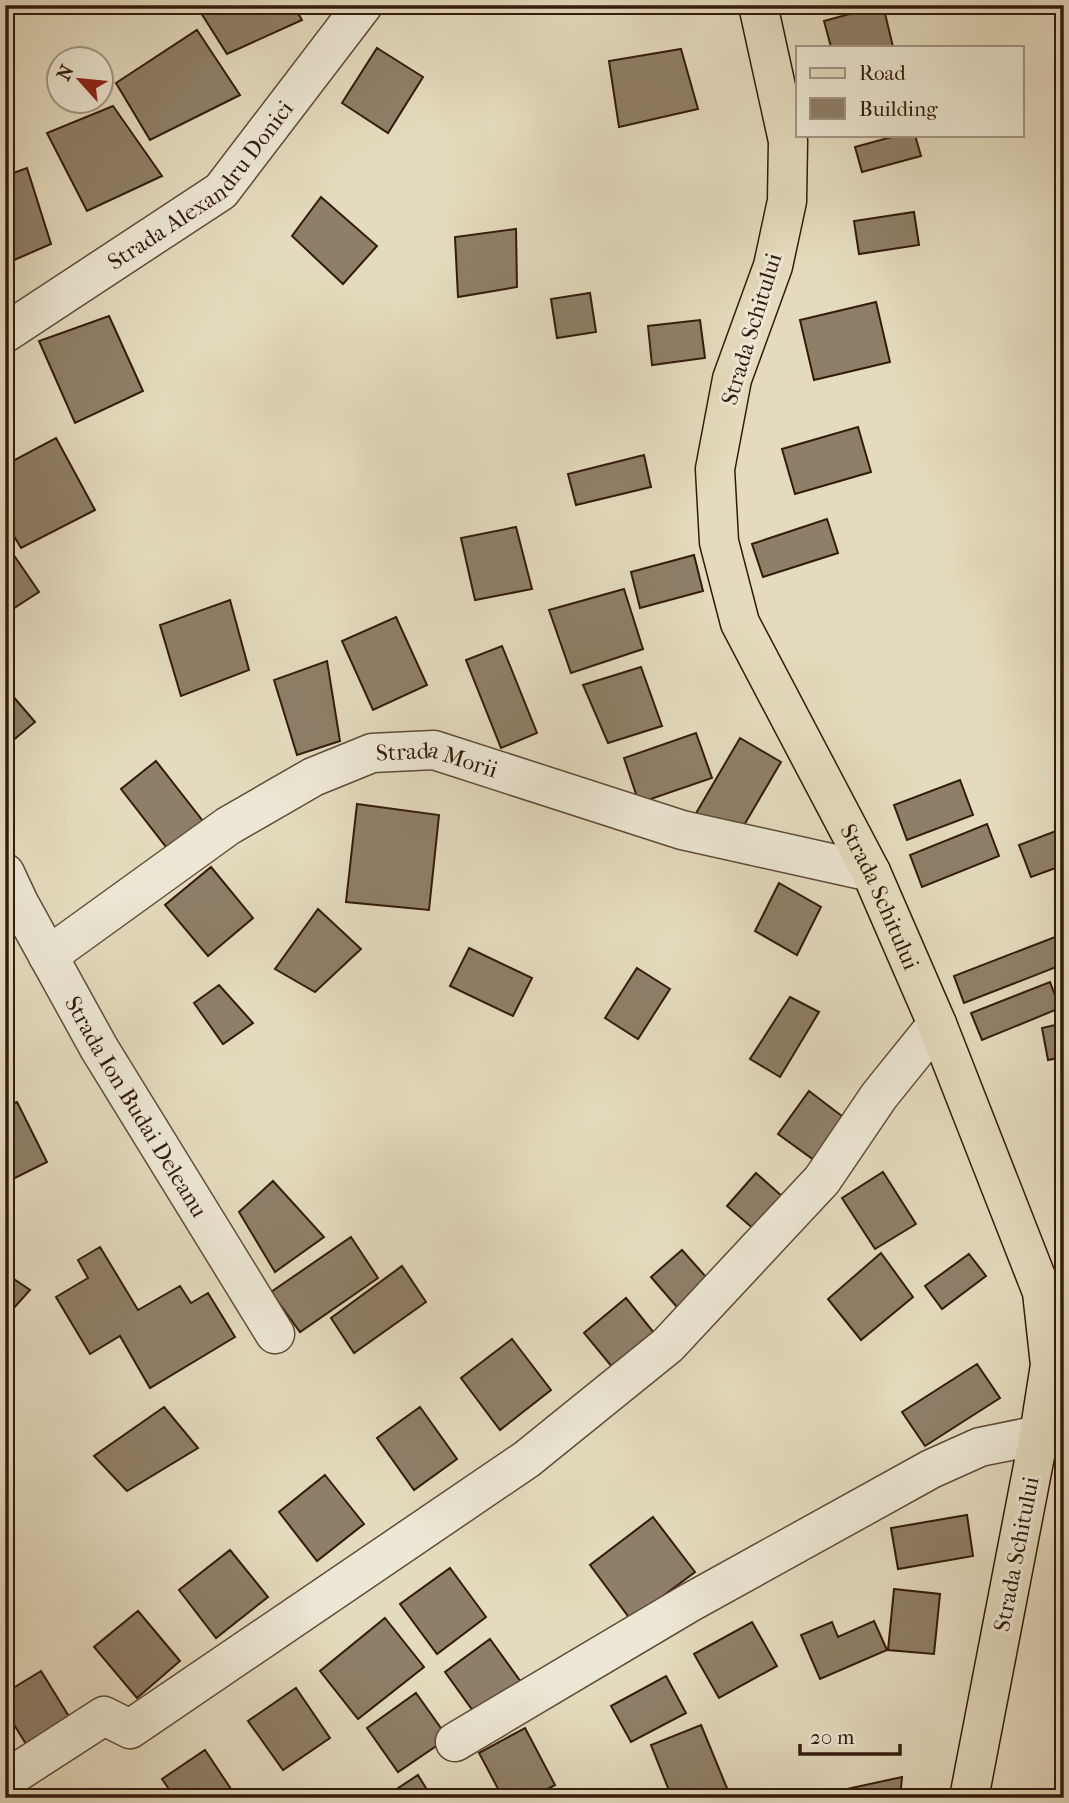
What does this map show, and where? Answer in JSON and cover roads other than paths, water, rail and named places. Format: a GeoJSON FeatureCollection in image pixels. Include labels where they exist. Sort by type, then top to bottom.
{"type":"FeatureCollection","features":[{"type":"Feature","properties":{"kind":"main road","name":"Strada Schitului"},"geometry":{"type":"LineString","coordinates":[[758,5],[788,141],[787,201],[773,266],[732,379],[715,469],[719,542],[740,623],[871,872],[937,1024],[1042,1292],[1050,1366],[969,1798]]}},
{"type":"Feature","properties":{"kind":"street","name":"Strada Alexandru Donici"},"geometry":{"type":"LineString","coordinates":[[5,333],[221,191],[363,5]]}},
{"type":"Feature","properties":{"kind":"street","name":"Strada Morii"},"geometry":{"type":"LineString","coordinates":[[48,956],[228,826],[313,777],[372,753],[433,750],[682,830],[871,872]]}},
{"type":"Feature","properties":{"kind":"street","name":"Strada Ion Budai Deleanu"},"geometry":{"type":"LineString","coordinates":[[10,894],[99,1048],[275,1334]]}},
{"type":"Feature","properties":{"kind":"street"},"geometry":{"type":"LineString","coordinates":[[5,1780],[104,1716],[130,1729],[538,1450],[668,1345],[822,1180],[879,1096],[937,1024]]}},
{"type":"Feature","properties":{"kind":"street"},"geometry":{"type":"LineString","coordinates":[[456,1742],[689,1603],[931,1469],[980,1447],[1039,1435]]}}]}
